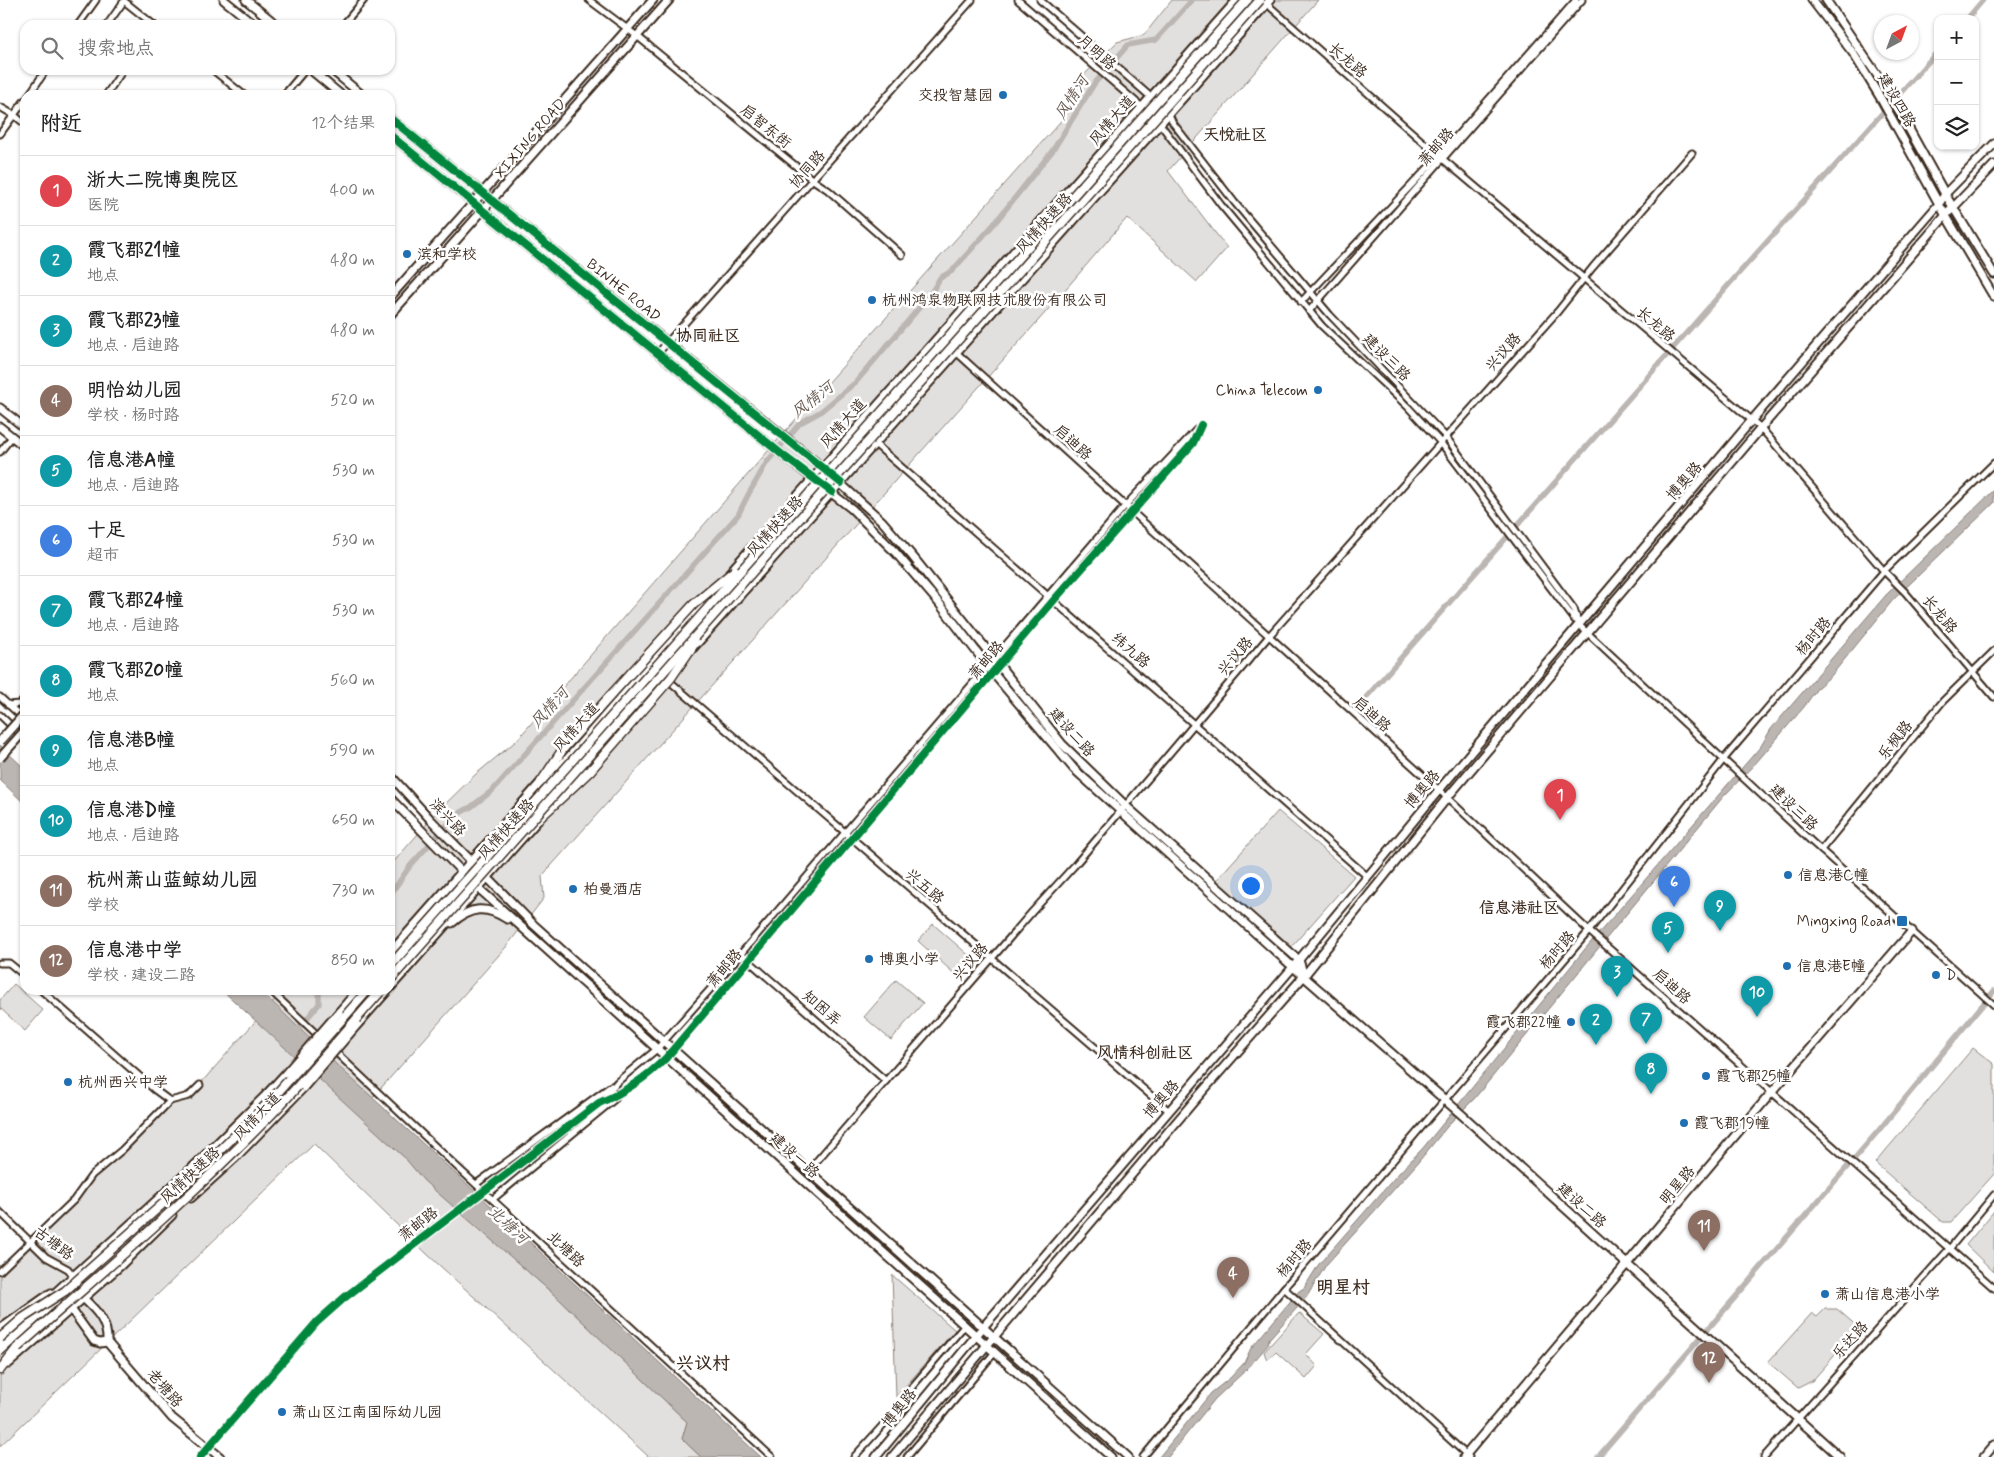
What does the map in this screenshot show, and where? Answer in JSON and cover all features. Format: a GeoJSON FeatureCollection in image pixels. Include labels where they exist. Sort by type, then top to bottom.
{"type":"FeatureCollection","features":[{"type":"Feature","properties":{"kind":"highway","name":"风情快速路"},"geometry":{"type":"LineString","coordinates":[[395,960],[1247,0]]}},
{"type":"Feature","properties":{"kind":"highway","name":"风情快速路"},"geometry":{"type":"LineString","coordinates":[[395,974],[713,617],[1267,1]]}},
{"type":"Feature","properties":{"kind":"highway"},"geometry":{"type":"LineString","coordinates":[[541,782],[563,749],[694,604],[755,553]]}},
{"type":"Feature","properties":{"kind":"highway"},"geometry":{"type":"LineString","coordinates":[[544,814],[590,770],[671,678],[713,617]]}},
{"type":"Feature","properties":{"kind":"highway","name":"风情快速路"},"geometry":{"type":"LineString","coordinates":[[0,1352],[64,1288],[157,1210],[222,1149],[272,1099],[364,995]]}},
{"type":"Feature","properties":{"kind":"highway","name":"风情快速路"},"geometry":{"type":"LineString","coordinates":[[0,1364],[193,1192],[268,1119],[378,995]]}},
{"type":"Feature","properties":{"kind":"highway"},"geometry":{"type":"LineString","coordinates":[[0,1338],[23,1318],[64,1288]]}},
{"type":"Feature","properties":{"kind":"highway"},"geometry":{"type":"LineString","coordinates":[[0,1370],[17,1348]]}},
{"type":"Feature","properties":{"kind":"main road"},"geometry":{"type":"LineString","coordinates":[[224,0],[249,20]]}},
{"type":"Feature","properties":{"kind":"main road"},"geometry":{"type":"LineString","coordinates":[[246,0],[270,20]]}},
{"type":"Feature","properties":{"kind":"main road","name":"XIXING ROAD"},"geometry":{"type":"LineString","coordinates":[[395,291],[653,0]]}},
{"type":"Feature","properties":{"kind":"main road","name":"XIXING ROAD"},"geometry":{"type":"LineString","coordinates":[[395,309],[669,0]]}},
{"type":"Feature","properties":{"kind":"main road","name":"风情大道"},"geometry":{"type":"LineString","coordinates":[[395,947],[541,782],[568,758],[822,467],[1237,0]]}},
{"type":"Feature","properties":{"kind":"main road","name":"建设四路"},"geometry":{"type":"LineString","coordinates":[[1812,0],[1853,53],[1880,97],[1939,204],[1994,297]]}},
{"type":"Feature","properties":{"kind":"main road","name":"建设四路"},"geometry":{"type":"LineString","coordinates":[[1826,0],[1888,91],[1945,194],[1994,274]]}},
{"type":"Feature","properties":{"kind":"main road","name":"风情大道"},"geometry":{"type":"LineString","coordinates":[[395,982],[957,353],[1267,1]]}},
{"type":"Feature","properties":{"kind":"main road"},"geometry":{"type":"LineString","coordinates":[[317,75],[335,90]]}},
{"type":"Feature","properties":{"kind":"main road"},"geometry":{"type":"LineString","coordinates":[[338,75],[356,90]]}},
{"type":"Feature","properties":{"kind":"main road","name":"BINHE ROAD"},"geometry":{"type":"LineString","coordinates":[[395,122],[840,483]]}},
{"type":"Feature","properties":{"kind":"main road","name":"BINHE ROAD"},"geometry":{"type":"LineString","coordinates":[[395,139],[785,457],[832,492]]}},
{"type":"Feature","properties":{"kind":"main road","name":"博奥路"},"geometry":{"type":"LineString","coordinates":[[876,1457],[984,1326],[1299,960],[1439,790],[1752,420],[1939,204],[1945,194],[1994,144]]}},
{"type":"Feature","properties":{"kind":"main road","name":"博奥路"},"geometry":{"type":"LineString","coordinates":[[892,1457],[1195,1100],[1304,976],[1447,798],[1761,428],[1946,215],[1994,164]]}},
{"type":"Feature","properties":{"kind":"main road"},"geometry":{"type":"LineString","coordinates":[[0,408],[20,424]]}},
{"type":"Feature","properties":{"kind":"main road"},"geometry":{"type":"LineString","coordinates":[[0,427],[20,443]]}},
{"type":"Feature","properties":{"kind":"main road","name":"建设二路"},"geometry":{"type":"LineString","coordinates":[[840,483],[882,521],[1062,744],[1123,809],[1293,967],[1452,1105],[1840,1457]]}},
{"type":"Feature","properties":{"kind":"main road","name":"建设二路"},"geometry":{"type":"LineString","coordinates":[[832,492],[896,552],[1063,757],[1299,960]]}},
{"type":"Feature","properties":{"kind":"main road"},"geometry":{"type":"LineString","coordinates":[[0,741],[20,719]]}},
{"type":"Feature","properties":{"kind":"main road"},"geometry":{"type":"LineString","coordinates":[[0,758],[20,736]]}},
{"type":"Feature","properties":{"kind":"main road","name":"滨兴路"},"geometry":{"type":"LineString","coordinates":[[395,780],[456,846],[488,877]]}},
{"type":"Feature","properties":{"kind":"main road","name":"滨兴路"},"geometry":{"type":"LineString","coordinates":[[395,803],[463,872]]}},
{"type":"Feature","properties":{"kind":"main road","name":"建设一路"},"geometry":{"type":"LineString","coordinates":[[463,872],[478,888],[666,1058],[1111,1457]]}},
{"type":"Feature","properties":{"kind":"main road","name":"建设一路"},"geometry":{"type":"LineString","coordinates":[[488,877],[534,925],[984,1326],[1128,1457]]}},
{"type":"Feature","properties":{"kind":"main road"},"geometry":{"type":"LineString","coordinates":[[429,944],[468,911],[492,910],[527,932]]}},
{"type":"Feature","properties":{"kind":"main road","name":"明星路"},"geometry":{"type":"LineString","coordinates":[[1466,1456],[1772,1092],[1912,931]]}},
{"type":"Feature","properties":{"kind":"main road"},"geometry":{"type":"LineString","coordinates":[[1299,960],[1304,976]]}},
{"type":"Feature","properties":{"kind":"main road","name":"风情大道"},"geometry":{"type":"LineString","coordinates":[[0,1343],[64,1288],[74,1275],[186,1174],[264,1097],[354,995]]}},
{"type":"Feature","properties":{"kind":"main road","name":"风情大道"},"geometry":{"type":"LineString","coordinates":[[0,1370],[71,1310],[235,1158],[304,1087],[384,995]]}},
{"type":"Feature","properties":{"kind":"main road","name":"兴议路"},"geometry":{"type":"LineString","coordinates":[[801,1179],[808,1171]]}},
{"type":"Feature","properties":{"kind":"main road"},"geometry":{"type":"LineString","coordinates":[[0,1329],[64,1288]]}},
{"type":"Feature","properties":{"kind":"main road","name":"老塘路"},"geometry":{"type":"LineString","coordinates":[[84,1298],[98,1312],[104,1322],[107,1342],[172,1418],[220,1457]]}},
{"type":"Feature","properties":{"kind":"main road","name":"老塘路"},"geometry":{"type":"LineString","coordinates":[[71,1310],[94,1341],[100,1343],[107,1342]]}},
{"type":"Feature","properties":{"kind":"main road"},"geometry":{"type":"LineString","coordinates":[[1984,1457],[1994,1445]]}},
{"type":"Feature","properties":{"kind":"street"},"geometry":{"type":"LineString","coordinates":[[82,20],[96,0]]}},
{"type":"Feature","properties":{"kind":"street"},"geometry":{"type":"LineString","coordinates":[[347,20],[364,0]]}},
{"type":"Feature","properties":{"kind":"street","name":"启智东街"},"geometry":{"type":"LineString","coordinates":[[589,0],[638,36],[813,180],[828,190],[902,255]]}},
{"type":"Feature","properties":{"kind":"street","name":"协同路"},"geometry":{"type":"LineString","coordinates":[[658,353],[972,0]]}},
{"type":"Feature","properties":{"kind":"street","name":"月明路"},"geometry":{"type":"LineString","coordinates":[[1018,0],[1159,122]]}},
{"type":"Feature","properties":{"kind":"street","name":"月明路"},"geometry":{"type":"LineString","coordinates":[[1040,0],[1168,112]]}},
{"type":"Feature","properties":{"kind":"street","name":"萧邮路"},"geometry":{"type":"LineString","coordinates":[[1301,302],[1441,158],[1576,0]]}},
{"type":"Feature","properties":{"kind":"street","name":"萧邮路"},"geometry":{"type":"LineString","coordinates":[[1309,311],[1441,158],[1582,0]]}},
{"type":"Feature","properties":{"kind":"street"},"geometry":{"type":"LineString","coordinates":[[111,20],[124,1],[148,20]]}},
{"type":"Feature","properties":{"kind":"street","name":"长龙路"},"geometry":{"type":"LineString","coordinates":[[1267,1],[1441,158],[1761,428],[1994,697]]}},
{"type":"Feature","properties":{"kind":"street"},"geometry":{"type":"LineString","coordinates":[[32,90],[43,75]]}},
{"type":"Feature","properties":{"kind":"street"},"geometry":{"type":"LineString","coordinates":[[109,90],[120,75]]}},
{"type":"Feature","properties":{"kind":"street"},"geometry":{"type":"LineString","coordinates":[[219,75],[238,90]]}},
{"type":"Feature","properties":{"kind":"street"},"geometry":{"type":"LineString","coordinates":[[288,90],[301,75]]}},
{"type":"Feature","properties":{"kind":"street"},"geometry":{"type":"LineString","coordinates":[[0,107],[20,120]]}},
{"type":"Feature","properties":{"kind":"street"},"geometry":{"type":"LineString","coordinates":[[0,134],[20,107]]}},
{"type":"Feature","properties":{"kind":"street","name":"建设三路"},"geometry":{"type":"LineString","coordinates":[[1168,112],[1173,123],[1235,203],[1317,300],[1351,339],[1423,410],[1446,437],[1574,609],[1579,624]]}},
{"type":"Feature","properties":{"kind":"street","name":"建设三路"},"geometry":{"type":"LineString","coordinates":[[1159,122],[1221,205],[1301,302],[1343,347],[1408,406],[1441,443],[1579,624],[1821,850],[1994,1005]]}},
{"type":"Feature","properties":{"kind":"street","name":"兴议路"},"geometry":{"type":"LineString","coordinates":[[808,1171],[1123,809],[1269,636],[1558,311],[1583,279],[1692,153]]}},
{"type":"Feature","properties":{"kind":"street","name":"启迪路"},"geometry":{"type":"LineString","coordinates":[[957,353],[1439,790],[1592,933],[1994,1288]]}},
{"type":"Feature","properties":{"kind":"street","name":"萧邮路"},"geometry":{"type":"LineString","coordinates":[[200,1457],[317,1322],[344,1298],[599,1103],[622,1093],[666,1058],[1054,600],[1193,443],[1201,425],[1125,506]]}},
{"type":"Feature","properties":{"kind":"street"},"geometry":{"type":"LineString","coordinates":[[0,452],[12,437]]}},
{"type":"Feature","properties":{"kind":"street","name":"纬九路"},"geometry":{"type":"LineString","coordinates":[[875,444],[1368,877]]}},
{"type":"Feature","properties":{"kind":"street","name":"杨时路"},"geometry":{"type":"LineString","coordinates":[[1143,1457],[1444,1100],[1592,933],[1724,759],[1884,571],[1994,463]]}},
{"type":"Feature","properties":{"kind":"street"},"geometry":{"type":"LineString","coordinates":[[476,1184],[617,1082],[657,1049],[845,834],[1125,506]]}},
{"type":"Feature","properties":{"kind":"street","name":"乐枫路"},"geometry":{"type":"LineString","coordinates":[[1821,850],[1943,701],[1994,651]]}},
{"type":"Feature","properties":{"kind":"street","name":"兴五路"},"geometry":{"type":"LineString","coordinates":[[666,679],[1169,1111]]}},
{"type":"Feature","properties":{"kind":"street"},"geometry":{"type":"LineString","coordinates":[[0,697],[20,716]]}},
{"type":"Feature","properties":{"kind":"street"},"geometry":{"type":"LineString","coordinates":[[8,705],[20,703]]}},
{"type":"Feature","properties":{"kind":"street"},"geometry":{"type":"LineString","coordinates":[[0,715],[20,734]]}},
{"type":"Feature","properties":{"kind":"street","name":"知困弄"},"geometry":{"type":"LineString","coordinates":[[741,954],[886,1080]]}},
{"type":"Feature","properties":{"kind":"street"},"geometry":{"type":"LineString","coordinates":[[0,963],[8,963],[20,972]]}},
{"type":"Feature","properties":{"kind":"street"},"geometry":{"type":"LineString","coordinates":[[47,995],[170,1102]]}},
{"type":"Feature","properties":{"kind":"street","name":"北塘路"},"geometry":{"type":"LineString","coordinates":[[275,995],[476,1184],[772,1457]]}},
{"type":"Feature","properties":{"kind":"street"},"geometry":{"type":"LineString","coordinates":[[599,1103],[617,1082]]}},
{"type":"Feature","properties":{"kind":"street"},"geometry":{"type":"LineString","coordinates":[[0,1271],[74,1200],[92,1175],[122,1150],[170,1102],[189,1096],[200,1084]]}},
{"type":"Feature","properties":{"kind":"street"},"geometry":{"type":"LineString","coordinates":[[493,1199],[622,1093]]}},
{"type":"Feature","properties":{"kind":"street","name":"乐达路"},"geometry":{"type":"LineString","coordinates":[[1764,1457],[1950,1248],[1994,1195]]}},
{"type":"Feature","properties":{"kind":"street","name":"古塘路"},"geometry":{"type":"LineString","coordinates":[[0,1212],[46,1257],[68,1269],[74,1275],[83,1288],[84,1298]]}},
{"type":"Feature","properties":{"kind":"street"},"geometry":{"type":"LineString","coordinates":[[1284,1288],[1466,1456]]}},
{"type":"Feature","properties":{"kind":"street"},"geometry":{"type":"LineString","coordinates":[[854,1457],[902,1403],[912,1387],[965,1325]]}},
{"type":"Feature","properties":{"kind":"street"},"geometry":{"type":"LineString","coordinates":[[907,1457],[995,1352]]}},
{"type":"Feature","properties":{"kind":"shaded area"},"geometry":{"type":"Polygon","coordinates":[[[1172,0],[1318,0],[1168,171],[1227,248],[1197,282],[1127,218],[1045,313],[542,876],[544,898],[506,947],[358,1114],[405,1158],[425,1181],[559,1299],[687,1422],[682,1439],[701,1457],[649,1457],[426,1253],[314,1144],[0,1446],[0,1271],[74,1200],[92,1175],[170,1101],[200,1084],[279,995],[395,995],[395,860],[438,811],[476,774],[516,741],[789,427],[1067,114],[1070,89],[1117,42],[1144,35],[1172,0]]]}},
{"type":"Feature","properties":{"kind":"shaded area"},"geometry":{"type":"Polygon","coordinates":[[[1278,811],[1354,876],[1286,953],[1212,885],[1278,811]]]}},
{"type":"Feature","properties":{"kind":"shaded area"},"geometry":{"type":"Polygon","coordinates":[[[933,924],[973,959],[958,977],[918,941],[933,924]]]}},
{"type":"Feature","properties":{"kind":"shaded area"},"geometry":{"type":"Polygon","coordinates":[[[896,980],[923,1003],[891,1040],[864,1017],[896,980]]]}},
{"type":"Feature","properties":{"kind":"shaded area"},"geometry":{"type":"Polygon","coordinates":[[[14,984],[20,989],[20,995],[26,995],[43,1010],[25,1031],[0,1008],[0,1000],[14,984]]]}},
{"type":"Feature","properties":{"kind":"shaded area"},"geometry":{"type":"Polygon","coordinates":[[[1973,1048],[1994,1064],[1994,1174],[1951,1222],[1943,1222],[1875,1163],[1973,1048]]]}},
{"type":"Feature","properties":{"kind":"shaded area"},"geometry":{"type":"Polygon","coordinates":[[[1994,1211],[1994,1272],[1966,1245],[1994,1211]]]}},
{"type":"Feature","properties":{"kind":"shaded area"},"geometry":{"type":"Polygon","coordinates":[[[892,1275],[955,1330],[896,1397],[892,1275]]]}},
{"type":"Feature","properties":{"kind":"shaded area"},"geometry":{"type":"Polygon","coordinates":[[[1825,1309],[1837,1309],[1859,1328],[1812,1381],[1798,1388],[1768,1362],[1812,1313],[1817,1317],[1825,1309]]]}},
{"type":"Feature","properties":{"kind":"shaded area"},"geometry":{"type":"Polygon","coordinates":[[[1299,1313],[1324,1334],[1306,1354],[1317,1366],[1306,1379],[1276,1352],[1267,1360],[1264,1352],[1299,1313]]]}},
{"type":"Feature","properties":{"kind":"water"},"geometry":{"type":"Polygon","coordinates":[[[1994,490],[1994,503],[1893,600],[1831,676],[1818,687],[1804,707],[1755,764],[1723,797],[1474,1099],[1451,1122],[1415,1166],[1326,1265],[1306,1298],[1269,1339],[1268,1345],[1248,1368],[1215,1399],[1168,1457],[1159,1457],[1211,1393],[1230,1378],[1244,1363],[1251,1348],[1299,1291],[1304,1288],[1319,1264],[1423,1148],[1585,949],[1761,746],[1771,729],[1886,595],[1994,490]]]}},
{"type":"Feature","properties":{"kind":"water"},"geometry":{"type":"Polygon","coordinates":[[[0,745],[20,764],[20,799],[0,780],[0,745]]]}},
{"type":"Feature","properties":{"kind":"water","name":"北塘河"},"geometry":{"type":"Polygon","coordinates":[[[227,995],[265,995],[337,1065],[761,1457],[701,1457],[682,1439],[687,1422],[559,1299],[424,1181],[405,1158],[227,995]]]}},
{"type":"Feature","properties":{"kind":"waterway","name":"风情河"},"geometry":{"type":"LineString","coordinates":[[395,888],[410,866],[456,815],[471,807],[493,790],[738,515],[767,462],[800,423],[820,412],[856,382],[930,295],[940,278],[952,271],[994,224],[1053,150],[1094,84],[1128,45],[1156,40],[1192,0]]}},
{"type":"Feature","properties":{"kind":"waterway"},"geometry":{"type":"LineString","coordinates":[[1970,15],[1983,0]]}},
{"type":"Feature","properties":{"kind":"waterway"},"geometry":{"type":"LineString","coordinates":[[1362,702],[1739,273],[1934,55]]}},
{"type":"Feature","properties":{"kind":"waterway"},"geometry":{"type":"LineString","coordinates":[[1598,1457],[1879,1130],[1994,991]]}},
{"type":"Feature","properties":{"kind":"waterway","name":"风情河"},"geometry":{"type":"LineString","coordinates":[[294,1034],[319,1004],[319,995]]}},
{"type":"Feature","properties":{"kind":"cycle path"},"geometry":{"type":"LineString","coordinates":[[395,122],[841,483]]}},
{"type":"Feature","properties":{"kind":"cycle path"},"geometry":{"type":"LineString","coordinates":[[395,139],[785,457],[832,492]]}},
{"type":"Feature","properties":{"kind":"cycle path"},"geometry":{"type":"LineString","coordinates":[[200,1457],[317,1322],[344,1298],[599,1103],[635,1084],[666,1058],[1054,600],[1193,443],[1201,425]]}},
{"type":"Feature","properties":{"kind":"place","name":"交投智慧园"},"geometry":{"type":"Point","coordinates":[1003,95]}},
{"type":"Feature","properties":{"kind":"place","name":"滨和学校"},"geometry":{"type":"Point","coordinates":[407,254]}},
{"type":"Feature","properties":{"kind":"place","name":"杭州鸿泉物联网技术股份有限公司"},"geometry":{"type":"Point","coordinates":[872,300]}},
{"type":"Feature","properties":{"kind":"place","name":"China Telecom"},"geometry":{"type":"Point","coordinates":[1318,390]}},
{"type":"Feature","properties":{"kind":"place","name":"浙大二院博奥院区"},"geometry":{"type":"Point","coordinates":[1560,820]}},
{"type":"Feature","properties":{"kind":"place","name":"信息港C幢"},"geometry":{"type":"Point","coordinates":[1788,875]}},
{"type":"Feature","properties":{"kind":"place","name":"柏曼酒店"},"geometry":{"type":"Point","coordinates":[573,889]}},
{"type":"Feature","properties":{"kind":"place","name":"十足"},"geometry":{"type":"Point","coordinates":[1674,907]}},
{"type":"Feature","properties":{"kind":"place","name":"Mingxing Road"},"geometry":{"type":"Point","coordinates":[1902,921]}},
{"type":"Feature","properties":{"kind":"place","name":"信息港B幢"},"geometry":{"type":"Point","coordinates":[1720,931]}},
{"type":"Feature","properties":{"kind":"place","name":"信息港A幢"},"geometry":{"type":"Point","coordinates":[1668,953]}},
{"type":"Feature","properties":{"kind":"place","name":"博奥小学"},"geometry":{"type":"Point","coordinates":[869,959]}},
{"type":"Feature","properties":{"kind":"place","name":"信息港E幢"},"geometry":{"type":"Point","coordinates":[1787,966]}},
{"type":"Feature","properties":{"kind":"place","name":"D"},"geometry":{"type":"Point","coordinates":[1936,975]}},
{"type":"Feature","properties":{"kind":"place","name":"霞飞郡23幢"},"geometry":{"type":"Point","coordinates":[1617,997]}},
{"type":"Feature","properties":{"kind":"place","name":"信息港D幢"},"geometry":{"type":"Point","coordinates":[1757,1017]}},
{"type":"Feature","properties":{"kind":"place","name":"霞飞郡22幢"},"geometry":{"type":"Point","coordinates":[1571,1022]}},
{"type":"Feature","properties":{"kind":"place","name":"霞飞郡24幢"},"geometry":{"type":"Point","coordinates":[1646,1044]}},
{"type":"Feature","properties":{"kind":"place","name":"霞飞郡21幢"},"geometry":{"type":"Point","coordinates":[1596,1045]}},
{"type":"Feature","properties":{"kind":"place","name":"霞飞郡25幢"},"geometry":{"type":"Point","coordinates":[1706,1076]}},
{"type":"Feature","properties":{"kind":"place","name":"杭州西兴中学"},"geometry":{"type":"Point","coordinates":[68,1082]}},
{"type":"Feature","properties":{"kind":"place","name":"霞飞郡20幢"},"geometry":{"type":"Point","coordinates":[1651,1094]}},
{"type":"Feature","properties":{"kind":"place","name":"霞飞郡19幢"},"geometry":{"type":"Point","coordinates":[1684,1123]}},
{"type":"Feature","properties":{"kind":"place","name":"杭州萧山蓝鲸幼儿园"},"geometry":{"type":"Point","coordinates":[1704,1251]}},
{"type":"Feature","properties":{"kind":"place","name":"萧山信息港小学"},"geometry":{"type":"Point","coordinates":[1825,1294]}},
{"type":"Feature","properties":{"kind":"place","name":"明怡幼儿园"},"geometry":{"type":"Point","coordinates":[1233,1298]}},
{"type":"Feature","properties":{"kind":"place","name":"信息港中学"},"geometry":{"type":"Point","coordinates":[1709,1383]}},
{"type":"Feature","properties":{"kind":"place","name":"萧山区江南国际幼儿园"},"geometry":{"type":"Point","coordinates":[282,1412]}},
{"type":"Feature","properties":{"kind":"district","name":"天悦社区"},"geometry":{"type":"Point","coordinates":[1235,134]}},
{"type":"Feature","properties":{"kind":"district","name":"协同社区"},"geometry":{"type":"Point","coordinates":[708,335]}},
{"type":"Feature","properties":{"kind":"district","name":"信息港社区"},"geometry":{"type":"Point","coordinates":[1519,907]}},
{"type":"Feature","properties":{"kind":"district","name":"风情科创社区"},"geometry":{"type":"Point","coordinates":[1145,1052]}},
{"type":"Feature","properties":{"kind":"district","name":"明星村"},"geometry":{"type":"Point","coordinates":[1343,1287]}},
{"type":"Feature","properties":{"kind":"district","name":"兴议村"},"geometry":{"type":"Point","coordinates":[703,1363]}}]}
